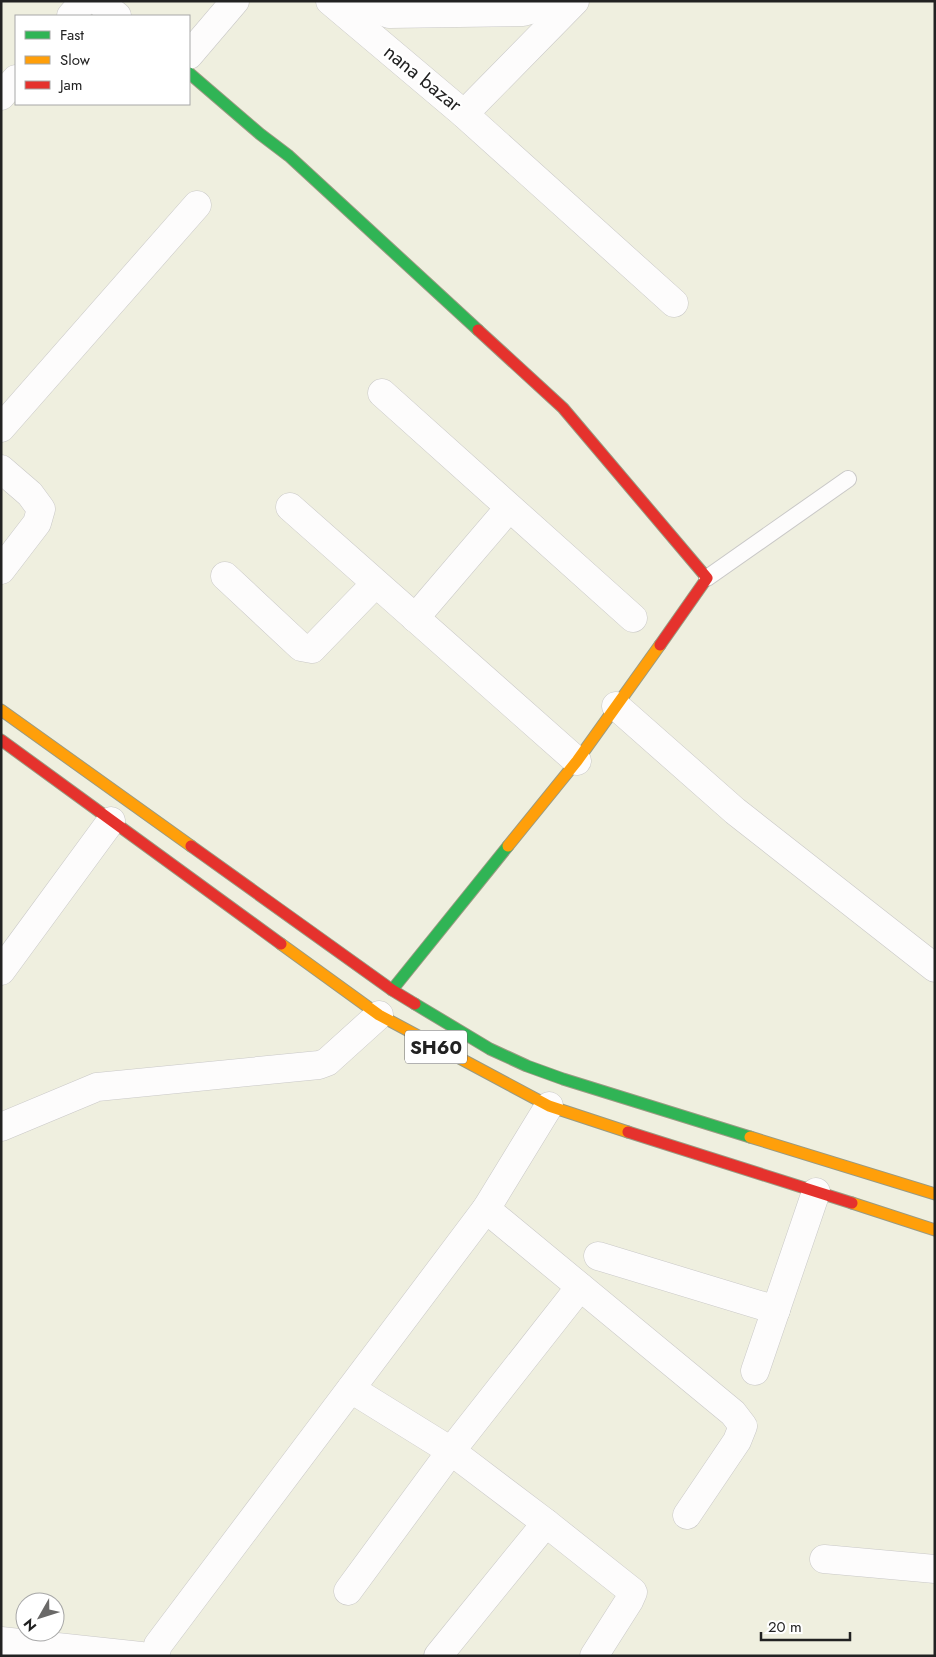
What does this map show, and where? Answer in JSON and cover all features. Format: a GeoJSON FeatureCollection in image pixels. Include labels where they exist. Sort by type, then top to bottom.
{"type":"FeatureCollection","features":[{"type":"Feature","properties":{"kind":"main road"},"geometry":{"type":"LineString","coordinates":[[190,74],[288,156],[563,408],[707,578],[577,761],[392,990]]}},
{"type":"Feature","properties":{"kind":"main road","name":"SH60"},"geometry":{"type":"LineString","coordinates":[[1,710],[392,990],[490,1049],[527,1066],[935,1194]]}},
{"type":"Feature","properties":{"kind":"main road","name":"SH60"},"geometry":{"type":"LineString","coordinates":[[1,740],[111,822],[379,1015],[549,1106],[935,1230]]}},
{"type":"Feature","properties":{"kind":"street"},"geometry":{"type":"LineString","coordinates":[[72,15],[84,1]]}},
{"type":"Feature","properties":{"kind":"street"},"geometry":{"type":"LineString","coordinates":[[98,1],[116,15]]}},
{"type":"Feature","properties":{"kind":"street"},"geometry":{"type":"LineString","coordinates":[[190,54],[235,1]]}},
{"type":"Feature","properties":{"kind":"street","name":"nana bazar"},"geometry":{"type":"LineString","coordinates":[[330,1],[464,114],[575,1]]}},
{"type":"Feature","properties":{"kind":"street"},"geometry":{"type":"LineString","coordinates":[[355,1],[389,14],[523,12],[563,1]]}},
{"type":"Feature","properties":{"kind":"street"},"geometry":{"type":"LineString","coordinates":[[1,96],[15,80]]}},
{"type":"Feature","properties":{"kind":"street"},"geometry":{"type":"LineString","coordinates":[[464,114],[674,303]]}},
{"type":"Feature","properties":{"kind":"street"},"geometry":{"type":"LineString","coordinates":[[1,428],[197,206]]}},
{"type":"Feature","properties":{"kind":"street"},"geometry":{"type":"LineString","coordinates":[[382,393],[633,618]]}},
{"type":"Feature","properties":{"kind":"street"},"geometry":{"type":"LineString","coordinates":[[1,469],[30,494],[41,509],[37,524],[1,570]]}},
{"type":"Feature","properties":{"kind":"street"},"geometry":{"type":"LineString","coordinates":[[290,507],[577,761]]}},
{"type":"Feature","properties":{"kind":"street"},"geometry":{"type":"LineString","coordinates":[[415,618],[509,508]]}},
{"type":"Feature","properties":{"kind":"street"},"geometry":{"type":"LineString","coordinates":[[224,576],[301,646],[312,649],[375,584]]}},
{"type":"Feature","properties":{"kind":"street"},"geometry":{"type":"LineString","coordinates":[[616,706],[735,811],[935,968]]}},
{"type":"Feature","properties":{"kind":"street"},"geometry":{"type":"LineString","coordinates":[[1,971],[111,822]]}},
{"type":"Feature","properties":{"kind":"street"},"geometry":{"type":"LineString","coordinates":[[1,1127],[97,1086],[319,1065],[327,1062],[379,1015]]}},
{"type":"Feature","properties":{"kind":"street"},"geometry":{"type":"LineString","coordinates":[[155,1656],[158,1645],[486,1209],[549,1106]]}},
{"type":"Feature","properties":{"kind":"street"},"geometry":{"type":"LineString","coordinates":[[755,1371],[816,1192]]}},
{"type":"Feature","properties":{"kind":"street"},"geometry":{"type":"LineString","coordinates":[[486,1209],[733,1413],[743,1426],[737,1441],[687,1515]]}},
{"type":"Feature","properties":{"kind":"street"},"geometry":{"type":"LineString","coordinates":[[598,1256],[776,1310]]}},
{"type":"Feature","properties":{"kind":"street"},"geometry":{"type":"LineString","coordinates":[[348,1591],[451,1451],[580,1287]]}},
{"type":"Feature","properties":{"kind":"street"},"geometry":{"type":"LineString","coordinates":[[351,1389],[451,1451],[633,1592],[630,1601],[594,1656]]}},
{"type":"Feature","properties":{"kind":"street"},"geometry":{"type":"LineString","coordinates":[[438,1656],[546,1523]]}},
{"type":"Feature","properties":{"kind":"street"},"geometry":{"type":"LineString","coordinates":[[824,1559],[935,1569]]}},
{"type":"Feature","properties":{"kind":"street"},"geometry":{"type":"LineString","coordinates":[[1,1641],[142,1656]]}},
{"type":"Feature","properties":{"kind":"lane"},"geometry":{"type":"LineString","coordinates":[[707,578],[848,479]]}},
{"type":"Feature","properties":{"kind":"green space"},"geometry":{"type":"Polygon","coordinates":[[[1,1],[935,1],[935,1656],[1,1656],[1,1]]]}},
{"type":"Feature","properties":{"kind":"traffic: fast"},"geometry":{"type":"LineString","coordinates":[[190,74],[260,134],[289,156],[478,330]]}},
{"type":"Feature","properties":{"kind":"traffic: fast"},"geometry":{"type":"LineString","coordinates":[[392,990],[508,846]]}},
{"type":"Feature","properties":{"kind":"traffic: fast"},"geometry":{"type":"LineString","coordinates":[[415,1004],[490,1049],[527,1066],[750,1137]]}},
{"type":"Feature","properties":{"kind":"traffic: slow"},"geometry":{"type":"LineString","coordinates":[[508,846],[577,761],[660,645]]}},
{"type":"Feature","properties":{"kind":"traffic: slow"},"geometry":{"type":"LineString","coordinates":[[1,710],[191,846]]}},
{"type":"Feature","properties":{"kind":"traffic: slow"},"geometry":{"type":"LineString","coordinates":[[281,944],[379,1015],[549,1106],[628,1132]]}},
{"type":"Feature","properties":{"kind":"traffic: slow"},"geometry":{"type":"LineString","coordinates":[[750,1137],[935,1194]]}},
{"type":"Feature","properties":{"kind":"traffic: slow"},"geometry":{"type":"LineString","coordinates":[[852,1203],[935,1230]]}},
{"type":"Feature","properties":{"kind":"traffic: jam"},"geometry":{"type":"LineString","coordinates":[[478,330],[563,408],[707,578],[660,645]]}},
{"type":"Feature","properties":{"kind":"traffic: jam"},"geometry":{"type":"LineString","coordinates":[[1,740],[281,944]]}},
{"type":"Feature","properties":{"kind":"traffic: jam"},"geometry":{"type":"LineString","coordinates":[[191,846],[392,990],[415,1004]]}},
{"type":"Feature","properties":{"kind":"traffic: jam"},"geometry":{"type":"LineString","coordinates":[[628,1132],[852,1203]]}}]}
